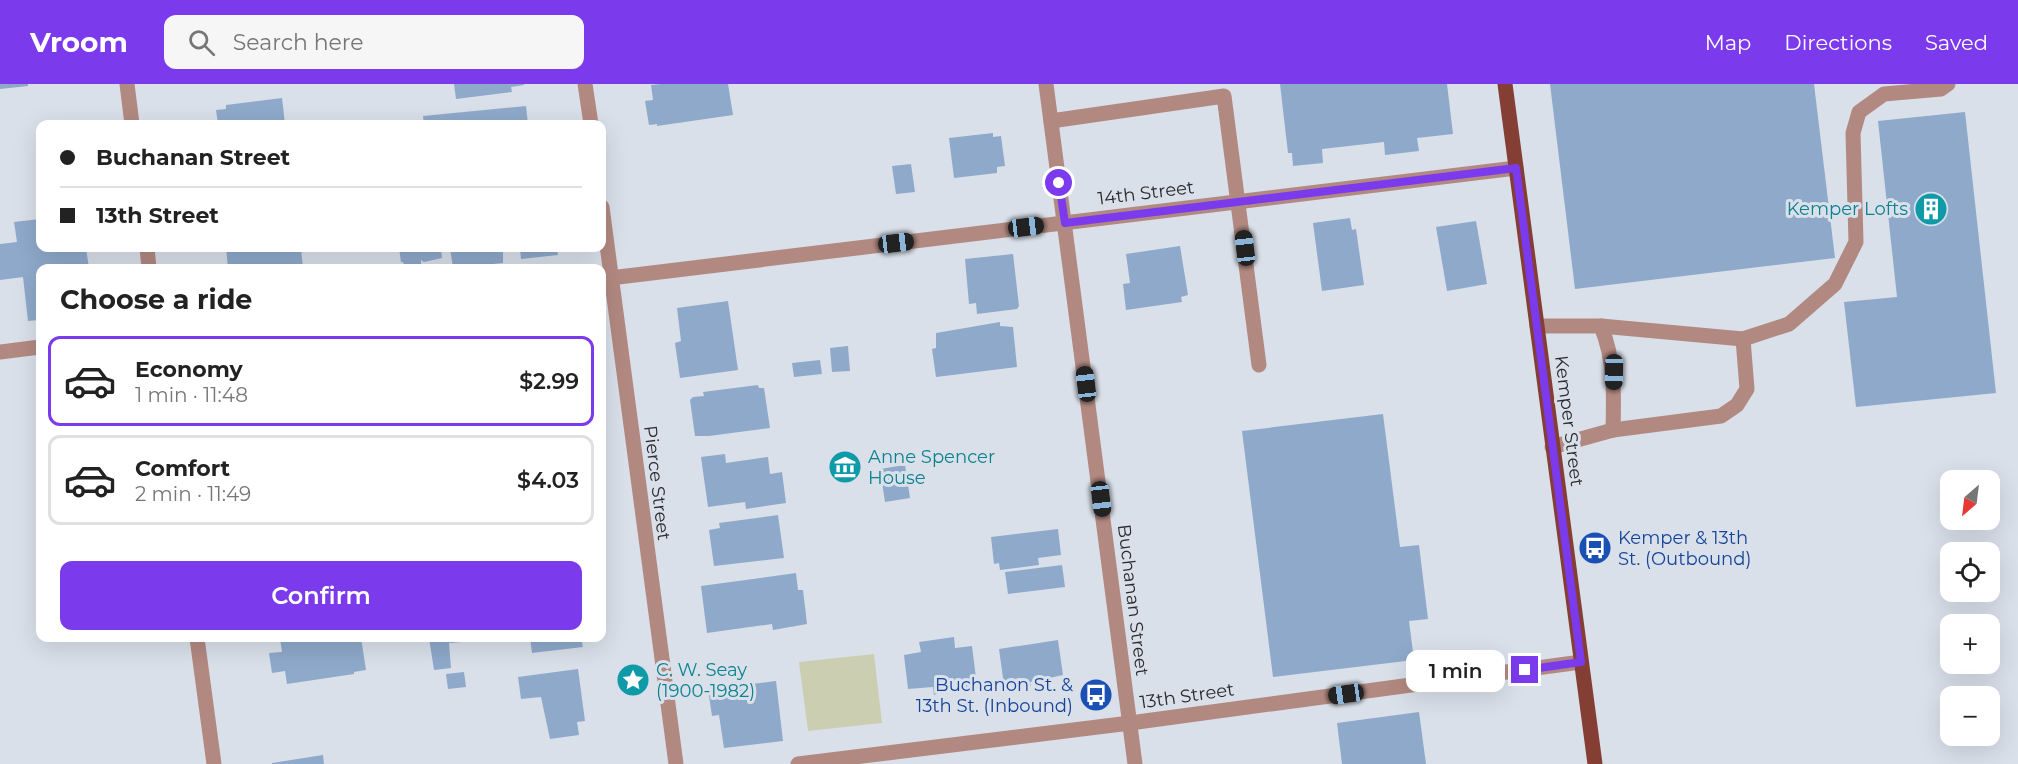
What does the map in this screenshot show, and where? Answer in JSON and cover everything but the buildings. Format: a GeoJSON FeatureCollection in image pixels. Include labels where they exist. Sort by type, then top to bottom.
{"type":"FeatureCollection","features":[{"type":"Feature","properties":{"kind":"main road","name":"Kemper Street"},"geometry":{"type":"LineString","coordinates":[[1505,84],[1595,764]]}},
{"type":"Feature","properties":{"kind":"street"},"geometry":{"type":"LineString","coordinates":[[127,84],[132,120]]}},
{"type":"Feature","properties":{"kind":"street"},"geometry":{"type":"LineString","coordinates":[[585,84],[590,120]]}},
{"type":"Feature","properties":{"kind":"street","name":"Buchanan Street"},"geometry":{"type":"LineString","coordinates":[[1046,84],[1135,764]]}},
{"type":"Feature","properties":{"kind":"street"},"geometry":{"type":"LineString","coordinates":[[1537,326],[1601,326],[1743,339],[1789,324],[1836,284],[1856,242],[1853,133],[1859,112],[1884,94],[1941,89],[1948,84]]}},
{"type":"Feature","properties":{"kind":"street"},"geometry":{"type":"LineString","coordinates":[[1051,121],[1224,96],[1240,201],[1259,365]]}},
{"type":"Feature","properties":{"kind":"street","name":"14th Street"},"geometry":{"type":"LineString","coordinates":[[606,278],[1516,168]]}},
{"type":"Feature","properties":{"kind":"street","name":"Pierce Street"},"geometry":{"type":"LineString","coordinates":[[606,278],[676,764]]}},
{"type":"Feature","properties":{"kind":"street"},"geometry":{"type":"LineString","coordinates":[[1601,326],[1610,350],[1614,372],[1613,430]]}},
{"type":"Feature","properties":{"kind":"street"},"geometry":{"type":"LineString","coordinates":[[1552,447],[1613,430],[1721,416],[1737,405],[1747,389],[1743,339]]}},
{"type":"Feature","properties":{"kind":"street"},"geometry":{"type":"LineString","coordinates":[[0,352],[36,348]]}},
{"type":"Feature","properties":{"kind":"street"},"geometry":{"type":"LineString","coordinates":[[198,642],[214,764]]}},
{"type":"Feature","properties":{"kind":"street","name":"13th Street"},"geometry":{"type":"LineString","coordinates":[[798,764],[1130,723],[1581,662]]}},
{"type":"Feature","properties":{"kind":"green space"},"geometry":{"type":"Polygon","coordinates":[[[874,654],[882,723],[808,731],[799,662],[874,654]]]}},
{"type":"Feature","properties":{"kind":"place","name":"Kemper Lofts"},"geometry":{"type":"Point","coordinates":[1931,209]}},
{"type":"Feature","properties":{"kind":"place","name":"Anne Spencer House"},"geometry":{"type":"Point","coordinates":[845,467]}},
{"type":"Feature","properties":{"kind":"place","name":"Kemper & 13th St. (Outbound)"},"geometry":{"type":"Point","coordinates":[1595,548]}},
{"type":"Feature","properties":{"kind":"place","name":"C. W. Seay (1900-1982)"},"geometry":{"type":"Point","coordinates":[633,680]}},
{"type":"Feature","properties":{"kind":"place","name":"Buchanon St. & 13th St. (Inbound)"},"geometry":{"type":"Point","coordinates":[1096,695]}},
{"type":"Feature","properties":{"kind":"route"},"geometry":{"type":"LineString","coordinates":[[1059,183],[1065,223],[1516,168],[1581,662],[1525,670]]}}]}
